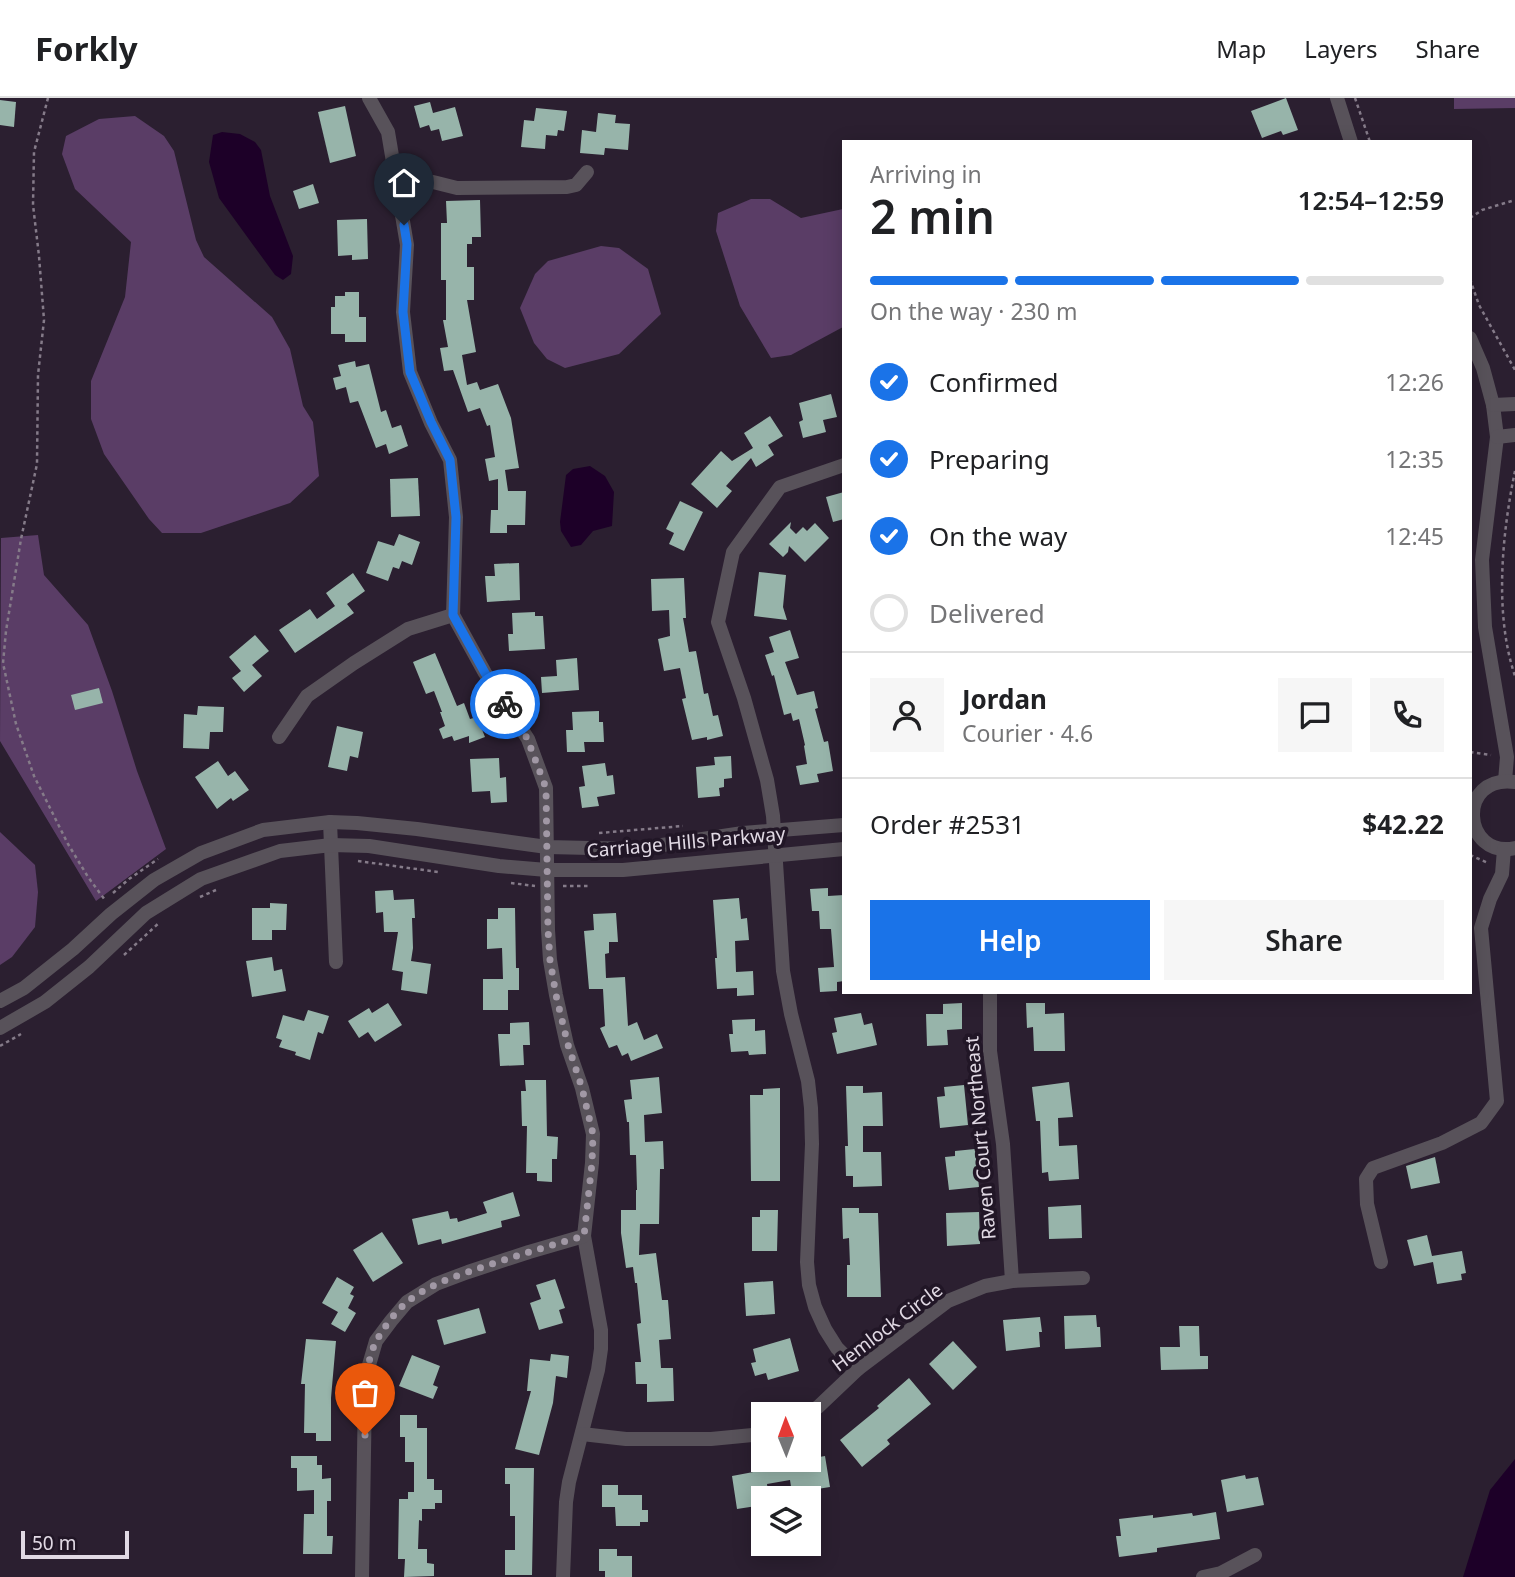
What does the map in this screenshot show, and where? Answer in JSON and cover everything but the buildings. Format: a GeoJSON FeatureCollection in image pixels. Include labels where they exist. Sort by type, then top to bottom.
{"type":"FeatureCollection","features":[{"type":"Feature","properties":{"kind":"street"},"geometry":{"type":"LineString","coordinates":[[369,98],[388,132],[407,244],[403,312],[410,372],[450,460],[456,517],[453,615],[485,673],[527,738],[546,788],[550,960],[568,1045],[589,1110],[593,1134],[584,1236],[601,1330],[601,1349],[566,1502],[563,1577]]}},
{"type":"Feature","properties":{"kind":"street"},"geometry":{"type":"LineString","coordinates":[[1337,98],[1350,140]]}},
{"type":"Feature","properties":{"kind":"street"},"geometry":{"type":"LineString","coordinates":[[397,184],[433,182],[457,188],[566,187],[576,185],[587,173]]}},
{"type":"Feature","properties":{"kind":"street"},"geometry":{"type":"LineString","coordinates":[[1381,1262],[1367,1204],[1366,1179],[1373,1168],[1442,1143],[1482,1123],[1497,1101],[1481,928],[1510,848],[1499,849],[1475,835],[1472,813],[1475,796],[1495,782],[1510,781],[1486,627],[1482,560],[1497,437],[1493,405],[1472,343]]}},
{"type":"Feature","properties":{"kind":"street"},"geometry":{"type":"LineString","coordinates":[[1493,405],[1515,404]]}},
{"type":"Feature","properties":{"kind":"street"},"geometry":{"type":"LineString","coordinates":[[1497,437],[1515,435]]}},
{"type":"Feature","properties":{"kind":"street"},"geometry":{"type":"LineString","coordinates":[[842,466],[780,486],[733,552],[718,622],[744,698],[767,780],[774,831],[783,971],[808,1081],[811,1108],[807,1262],[809,1285],[825,1329],[837,1348],[858,1369]]}},
{"type":"Feature","properties":{"kind":"street"},"geometry":{"type":"LineString","coordinates":[[279,737],[307,696],[316,689],[408,629],[453,615]]}},
{"type":"Feature","properties":{"kind":"street"},"geometry":{"type":"LineString","coordinates":[[330,822],[336,962]]}},
{"type":"Feature","properties":{"kind":"street","name":"Carriage Hills Parkway"},"geometry":{"type":"LineString","coordinates":[[0,1001],[24,988],[64,957],[111,914],[154,880],[201,853],[263,830],[330,822],[357,823],[547,848],[635,849],[743,833],[842,825]]}},
{"type":"Feature","properties":{"kind":"street","name":"Carriage Hills Parkway"},"geometry":{"type":"LineString","coordinates":[[0,1028],[45,1002],[89,967],[146,913],[201,879],[280,851],[331,845],[369,846],[499,866],[547,870],[623,870],[842,849]]}},
{"type":"Feature","properties":{"kind":"street","name":"Raven Court Northeast"},"geometry":{"type":"LineString","coordinates":[[990,994],[990,1051],[1003,1144],[1012,1281]]}},
{"type":"Feature","properties":{"kind":"street"},"geometry":{"type":"LineString","coordinates":[[362,1577],[365,1391],[376,1341],[407,1302],[436,1284],[584,1236]]}},
{"type":"Feature","properties":{"kind":"street","name":"Hemlock Circle"},"geometry":{"type":"LineString","coordinates":[[821,1405],[858,1369],[948,1301],[985,1286],[1012,1281],[1083,1279]]}},
{"type":"Feature","properties":{"kind":"street"},"geometry":{"type":"LineString","coordinates":[[582,1434],[626,1439],[720,1439],[751,1435]]}},
{"type":"Feature","properties":{"kind":"street"},"geometry":{"type":"LineString","coordinates":[[1203,1577],[1221,1573],[1255,1555]]}},
{"type":"Feature","properties":{"kind":"path"},"geometry":{"type":"LineString","coordinates":[[48,98],[34,152],[33,205],[44,320],[38,375],[37,464],[21,539],[2,663],[16,724],[34,776],[68,844],[105,900]]}},
{"type":"Feature","properties":{"kind":"path"},"geometry":{"type":"LineString","coordinates":[[1355,98],[1369,140]]}},
{"type":"Feature","properties":{"kind":"path"},"geometry":{"type":"LineString","coordinates":[[1472,217],[1482,210],[1515,200]]}},
{"type":"Feature","properties":{"kind":"path"},"geometry":{"type":"LineString","coordinates":[[1472,285],[1479,305],[1515,370]]}},
{"type":"Feature","properties":{"kind":"path"},"geometry":{"type":"LineString","coordinates":[[1515,471],[1503,556],[1502,601],[1515,676]]}},
{"type":"Feature","properties":{"kind":"path"},"geometry":{"type":"LineString","coordinates":[[1472,752],[1489,754]]}},
{"type":"Feature","properties":{"kind":"shaded area"},"geometry":{"type":"Polygon","coordinates":[[[1454,98],[1515,98],[1515,108],[1454,109],[1454,98]]]}},
{"type":"Feature","properties":{"kind":"shaded area"},"geometry":{"type":"Polygon","coordinates":[[[135,116],[164,136],[174,151],[196,240],[204,257],[272,317],[290,349],[303,406],[313,422],[319,476],[290,503],[201,533],[162,533],[149,519],[104,454],[91,419],[91,381],[125,297],[131,242],[75,189],[62,154],[66,136],[99,119],[135,116]]]}},
{"type":"Feature","properties":{"kind":"shaded area"},"geometry":{"type":"Polygon","coordinates":[[[222,132],[240,134],[255,142],[261,150],[270,196],[293,256],[291,274],[283,280],[275,275],[219,198],[209,162],[213,135],[222,132]]]}},
{"type":"Feature","properties":{"kind":"shaded area"},"geometry":{"type":"Polygon","coordinates":[[[751,199],[770,199],[801,218],[842,209],[842,328],[791,355],[771,358],[740,306],[716,231],[718,213],[751,199]]]}},
{"type":"Feature","properties":{"kind":"shaded area"},"geometry":{"type":"Polygon","coordinates":[[[601,246],[619,248],[648,269],[661,314],[619,354],[565,368],[547,359],[534,343],[520,308],[535,274],[548,261],[601,246]]]}},
{"type":"Feature","properties":{"kind":"shaded area"},"geometry":{"type":"Polygon","coordinates":[[[590,466],[605,476],[614,492],[612,526],[593,531],[581,545],[571,547],[561,531],[560,522],[566,475],[573,469],[590,466]]]}},
{"type":"Feature","properties":{"kind":"shaded area"},"geometry":{"type":"Polygon","coordinates":[[[38,535],[44,575],[88,625],[166,849],[96,901],[0,741],[1,538],[38,535]]]}},
{"type":"Feature","properties":{"kind":"shaded area"},"geometry":{"type":"Polygon","coordinates":[[[0,832],[35,865],[38,892],[35,927],[12,957],[0,965],[0,832]]]}},
{"type":"Feature","properties":{"kind":"shaded area"},"geometry":{"type":"Polygon","coordinates":[[[1515,1459],[1515,1577],[1463,1577],[1490,1490],[1515,1459]]]}},
{"type":"Feature","properties":{"kind":"way so far"},"geometry":{"type":"LineString","coordinates":[[365,1435],[365,1391],[376,1341],[407,1302],[436,1284],[468,1272],[584,1236],[593,1134],[589,1110],[568,1045],[550,960],[546,788],[527,738],[505,704]]}},
{"type":"Feature","properties":{"kind":"route"},"geometry":{"type":"LineString","coordinates":[[404,225],[407,244],[403,312],[410,372],[450,460],[456,517],[453,615],[505,704]]}}]}
